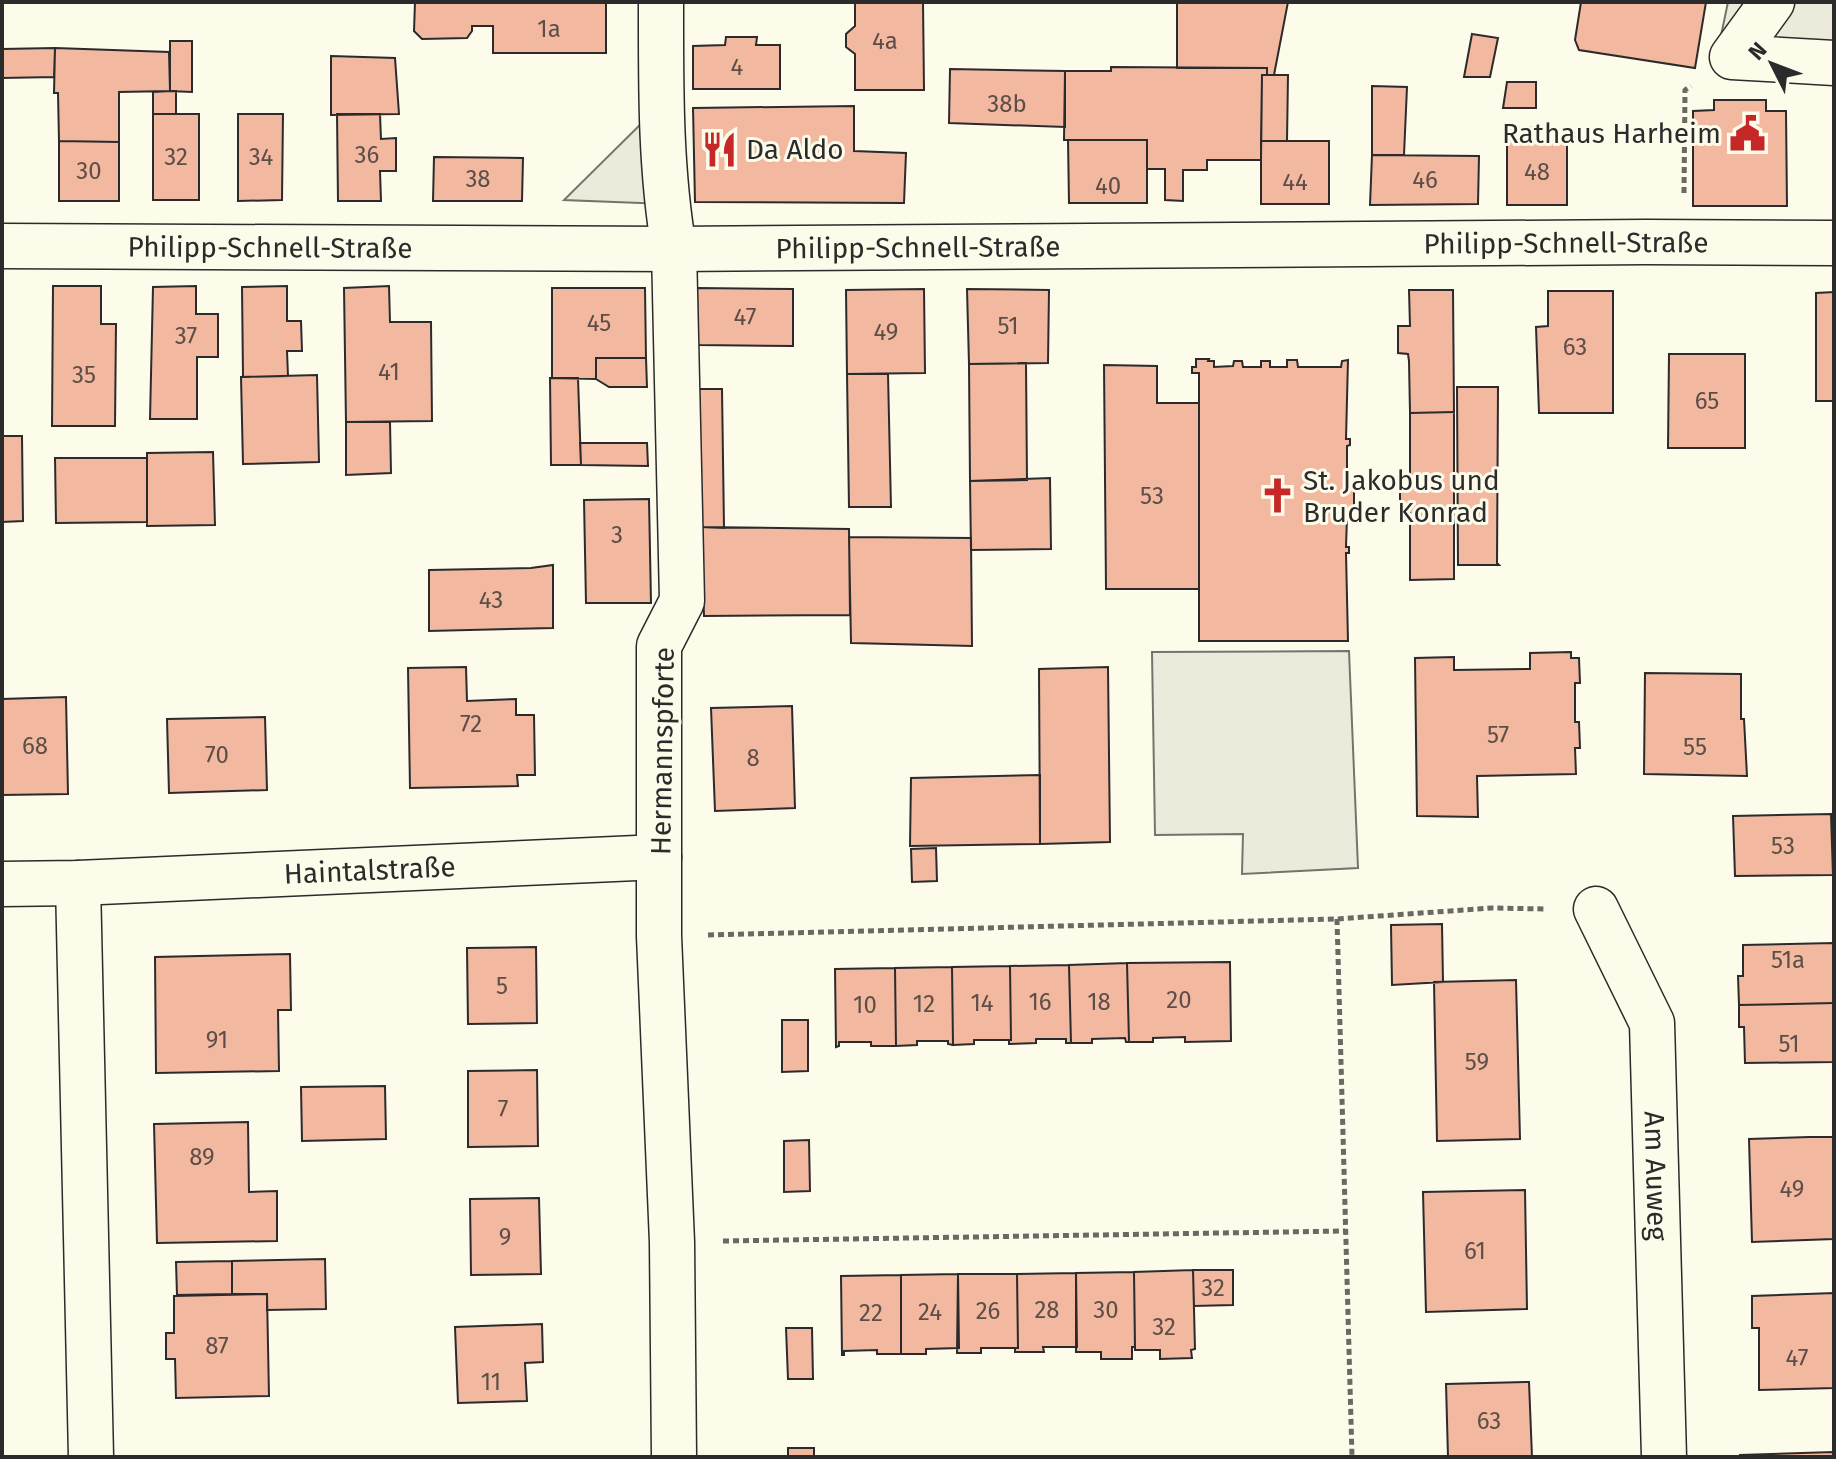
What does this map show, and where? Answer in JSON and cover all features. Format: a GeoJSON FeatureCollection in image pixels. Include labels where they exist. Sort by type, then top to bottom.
{"type":"FeatureCollection","features":[{"type":"Feature","properties":{"kind":"street","name":"Hermannspforte"},"geometry":{"type":"LineString","coordinates":[[661,2],[661,104],[666,204],[674,249],[682,601],[659,646],[659,936],[672,1242],[674,1457]]}},
{"type":"Feature","properties":{"kind":"street"},"geometry":{"type":"LineString","coordinates":[[1732,57],[1772,2]]}},
{"type":"Feature","properties":{"kind":"street"},"geometry":{"type":"LineString","coordinates":[[1732,57],[1834,63]]}},
{"type":"Feature","properties":{"kind":"street","name":"Philipp-Schnell-Straße"},"geometry":{"type":"LineString","coordinates":[[2,246],[674,249],[1834,243]]}},
{"type":"Feature","properties":{"kind":"street","name":"Haintalstraße"},"geometry":{"type":"LineString","coordinates":[[2,884],[659,857]]}},
{"type":"Feature","properties":{"kind":"street"},"geometry":{"type":"LineString","coordinates":[[78,883],[91,1457]]}},
{"type":"Feature","properties":{"kind":"street","name":"Am Auweg"},"geometry":{"type":"LineString","coordinates":[[1596,909],[1652,1023],[1664,1457]]}},
{"type":"Feature","properties":{"kind":"path"},"geometry":{"type":"LineString","coordinates":[[1684,242],[1685,90],[1732,57]]}},
{"type":"Feature","properties":{"kind":"path"},"geometry":{"type":"LineString","coordinates":[[659,936],[1337,919],[1492,908],[1596,909]]}},
{"type":"Feature","properties":{"kind":"path"},"geometry":{"type":"LineString","coordinates":[[1337,919],[1352,1457]]}},
{"type":"Feature","properties":{"kind":"path"},"geometry":{"type":"LineString","coordinates":[[672,1242],[1345,1231]]}},
{"type":"Feature","properties":{"kind":"shaded area"},"geometry":{"type":"Polygon","coordinates":[[[1728,2],[1834,2],[1834,74],[1714,69],[1728,2]]]}},
{"type":"Feature","properties":{"kind":"shaded area"},"geometry":{"type":"Polygon","coordinates":[[[661,104],[666,204],[564,200],[661,104]]]}},
{"type":"Feature","properties":{"kind":"shaded area"},"geometry":{"type":"Polygon","coordinates":[[[1349,651],[1358,868],[1242,874],[1243,834],[1155,835],[1152,652],[1349,651]]]}},
{"type":"Feature","properties":{"kind":"building"},"geometry":{"type":"Polygon","coordinates":[[[415,2],[606,2],[606,53],[493,53],[493,26],[472,26],[467,38],[422,39],[414,31],[415,2]]]}},
{"type":"Feature","properties":{"kind":"building"},"geometry":{"type":"Polygon","coordinates":[[[855,2],[923,2],[924,90],[855,90],[855,54],[846,47],[846,34],[855,26],[855,2]]]}},
{"type":"Feature","properties":{"kind":"building"},"geometry":{"type":"Polygon","coordinates":[[[1177,2],[1288,2],[1274,75],[1267,75],[1267,68],[1177,68],[1177,2]]]}},
{"type":"Feature","properties":{"kind":"building"},"geometry":{"type":"Polygon","coordinates":[[[1581,2],[1706,2],[1695,68],[1579,50],[1575,40],[1581,2]]]}},
{"type":"Feature","properties":{"kind":"building"},"geometry":{"type":"Polygon","coordinates":[[[1472,34],[1498,38],[1490,77],[1464,77],[1472,34]]]}},
{"type":"Feature","properties":{"kind":"building"},"geometry":{"type":"Polygon","coordinates":[[[726,37],[757,37],[756,45],[780,45],[780,89],[693,89],[693,46],[725,45],[726,37]]]}},
{"type":"Feature","properties":{"kind":"building"},"geometry":{"type":"Polygon","coordinates":[[[170,41],[192,41],[192,92],[170,91],[170,41]]]}},
{"type":"Feature","properties":{"kind":"building"},"geometry":{"type":"Polygon","coordinates":[[[55,48],[54,77],[2,78],[2,49],[55,48]]]}},
{"type":"Feature","properties":{"kind":"building"},"geometry":{"type":"Polygon","coordinates":[[[55,48],[169,52],[170,91],[119,92],[119,142],[59,141],[58,93],[54,93],[55,48]]]}},
{"type":"Feature","properties":{"kind":"building"},"geometry":{"type":"Polygon","coordinates":[[[331,56],[395,58],[399,114],[331,115],[331,56]]]}},
{"type":"Feature","properties":{"kind":"building"},"geometry":{"type":"Polygon","coordinates":[[[1111,67],[1267,68],[1267,75],[1262,75],[1261,160],[1207,160],[1207,170],[1183,170],[1183,201],[1165,200],[1165,169],[1147,169],[1147,140],[1064,140],[1065,71],[1111,71],[1111,67]]]}},
{"type":"Feature","properties":{"kind":"building"},"geometry":{"type":"Polygon","coordinates":[[[950,69],[1065,71],[1065,127],[949,123],[950,69]]]}},
{"type":"Feature","properties":{"kind":"building"},"geometry":{"type":"Polygon","coordinates":[[[1262,75],[1288,75],[1287,141],[1261,141],[1262,75]]]}},
{"type":"Feature","properties":{"kind":"building"},"geometry":{"type":"Polygon","coordinates":[[[1507,82],[1536,82],[1536,108],[1503,108],[1507,82]]]}},
{"type":"Feature","properties":{"kind":"building"},"geometry":{"type":"Polygon","coordinates":[[[1372,86],[1407,87],[1404,155],[1372,155],[1372,86]]]}},
{"type":"Feature","properties":{"kind":"building"},"geometry":{"type":"Polygon","coordinates":[[[176,91],[176,114],[153,114],[153,92],[176,91]]]}},
{"type":"Feature","properties":{"kind":"building"},"geometry":{"type":"Polygon","coordinates":[[[1714,100],[1766,100],[1766,111],[1786,111],[1787,206],[1693,206],[1693,111],[1714,110],[1714,100]]]}},
{"type":"Feature","properties":{"kind":"building"},"geometry":{"type":"Polygon","coordinates":[[[854,106],[854,151],[906,153],[904,203],[695,202],[693,108],[854,106]]]}},
{"type":"Feature","properties":{"kind":"building"},"geometry":{"type":"Polygon","coordinates":[[[153,114],[199,114],[199,200],[153,200],[153,114]]]}},
{"type":"Feature","properties":{"kind":"building"},"geometry":{"type":"Polygon","coordinates":[[[238,114],[283,114],[282,200],[238,201],[238,114]]]}},
{"type":"Feature","properties":{"kind":"building"},"geometry":{"type":"Polygon","coordinates":[[[337,114],[380,114],[381,139],[396,138],[396,171],[380,171],[381,201],[338,201],[337,114]]]}},
{"type":"Feature","properties":{"kind":"building"},"geometry":{"type":"Polygon","coordinates":[[[1507,127],[1532,127],[1531,140],[1567,140],[1567,205],[1507,205],[1507,127]]]}},
{"type":"Feature","properties":{"kind":"building"},"geometry":{"type":"Polygon","coordinates":[[[1068,140],[1147,140],[1147,203],[1069,203],[1068,140]]]}},
{"type":"Feature","properties":{"kind":"building"},"geometry":{"type":"Polygon","coordinates":[[[59,141],[119,142],[119,201],[59,201],[59,141]]]}},
{"type":"Feature","properties":{"kind":"building"},"geometry":{"type":"Polygon","coordinates":[[[1261,141],[1329,141],[1329,204],[1261,204],[1261,141]]]}},
{"type":"Feature","properties":{"kind":"building"},"geometry":{"type":"Polygon","coordinates":[[[1372,155],[1479,156],[1478,204],[1370,205],[1372,155]]]}},
{"type":"Feature","properties":{"kind":"building"},"geometry":{"type":"Polygon","coordinates":[[[434,157],[523,158],[522,201],[433,201],[434,157]]]}},
{"type":"Feature","properties":{"kind":"building"},"geometry":{"type":"Polygon","coordinates":[[[53,286],[101,286],[101,324],[116,324],[115,426],[52,426],[53,286]]]}},
{"type":"Feature","properties":{"kind":"building"},"geometry":{"type":"Polygon","coordinates":[[[196,286],[196,314],[218,314],[218,357],[197,357],[197,419],[150,419],[153,287],[196,286]]]}},
{"type":"Feature","properties":{"kind":"building"},"geometry":{"type":"Polygon","coordinates":[[[287,286],[287,321],[301,321],[302,351],[287,351],[288,376],[243,377],[242,287],[287,286]]]}},
{"type":"Feature","properties":{"kind":"building"},"geometry":{"type":"Polygon","coordinates":[[[389,286],[390,322],[431,322],[432,421],[346,422],[344,288],[389,286]]]}},
{"type":"Feature","properties":{"kind":"building"},"geometry":{"type":"Polygon","coordinates":[[[552,288],[645,288],[646,358],[596,358],[596,379],[552,378],[552,288]]]}},
{"type":"Feature","properties":{"kind":"building"},"geometry":{"type":"Polygon","coordinates":[[[697,288],[793,289],[793,346],[698,345],[697,288]]]}},
{"type":"Feature","properties":{"kind":"building"},"geometry":{"type":"Polygon","coordinates":[[[924,289],[925,373],[847,374],[846,290],[924,289]]]}},
{"type":"Feature","properties":{"kind":"building"},"geometry":{"type":"Polygon","coordinates":[[[967,289],[1049,290],[1048,363],[969,364],[967,289]]]}},
{"type":"Feature","properties":{"kind":"building"},"geometry":{"type":"Polygon","coordinates":[[[1409,290],[1453,290],[1454,412],[1410,413],[1408,354],[1398,353],[1398,326],[1410,326],[1409,290]]]}},
{"type":"Feature","properties":{"kind":"building"},"geometry":{"type":"Polygon","coordinates":[[[1548,291],[1613,291],[1613,413],[1539,413],[1536,327],[1548,326],[1548,291]]]}},
{"type":"Feature","properties":{"kind":"building"},"geometry":{"type":"Polygon","coordinates":[[[1834,292],[1834,401],[1816,401],[1816,293],[1834,292]]]}},
{"type":"Feature","properties":{"kind":"building"},"geometry":{"type":"Polygon","coordinates":[[[1669,354],[1745,354],[1745,448],[1668,448],[1669,354]]]}},
{"type":"Feature","properties":{"kind":"building"},"geometry":{"type":"Polygon","coordinates":[[[596,358],[646,358],[647,387],[609,387],[596,379],[596,358]]]}},
{"type":"Feature","properties":{"kind":"building","name":"St. Jakobus und Bruder Konrad"},"geometry":{"type":"Polygon","coordinates":[[[1196,359],[1214,361],[1214,367],[1233,366],[1234,361],[1242,361],[1243,367],[1261,367],[1261,361],[1270,361],[1270,367],[1287,367],[1287,360],[1297,360],[1298,367],[1341,367],[1342,361],[1348,360],[1346,439],[1350,439],[1350,445],[1347,446],[1349,475],[1346,482],[1354,483],[1354,509],[1346,511],[1350,511],[1346,547],[1349,547],[1349,553],[1346,553],[1348,641],[1199,641],[1199,373],[1192,373],[1196,359]]]}},
{"type":"Feature","properties":{"kind":"building"},"geometry":{"type":"Polygon","coordinates":[[[1026,363],[1027,480],[970,481],[969,364],[1026,363]]]}},
{"type":"Feature","properties":{"kind":"building"},"geometry":{"type":"Polygon","coordinates":[[[1104,365],[1157,366],[1157,403],[1199,403],[1199,589],[1106,589],[1104,365]]]}},
{"type":"Feature","properties":{"kind":"building"},"geometry":{"type":"Polygon","coordinates":[[[847,374],[888,374],[891,507],[849,507],[847,374]]]}},
{"type":"Feature","properties":{"kind":"building"},"geometry":{"type":"Polygon","coordinates":[[[317,375],[319,462],[243,464],[241,377],[317,375]]]}},
{"type":"Feature","properties":{"kind":"building"},"geometry":{"type":"Polygon","coordinates":[[[550,378],[578,378],[581,465],[551,465],[550,378]]]}},
{"type":"Feature","properties":{"kind":"building"},"geometry":{"type":"Polygon","coordinates":[[[1457,387],[1498,387],[1499,565],[1458,565],[1457,387]]]}},
{"type":"Feature","properties":{"kind":"building"},"geometry":{"type":"Polygon","coordinates":[[[699,389],[722,389],[724,528],[701,527],[699,389]]]}},
{"type":"Feature","properties":{"kind":"building"},"geometry":{"type":"Polygon","coordinates":[[[1454,412],[1454,579],[1410,580],[1410,513],[1400,513],[1400,490],[1410,489],[1410,413],[1454,412]]]}},
{"type":"Feature","properties":{"kind":"building"},"geometry":{"type":"Polygon","coordinates":[[[346,422],[390,422],[391,473],[346,475],[346,422]]]}},
{"type":"Feature","properties":{"kind":"building"},"geometry":{"type":"Polygon","coordinates":[[[2,436],[22,436],[23,521],[2,522],[2,436]]]}},
{"type":"Feature","properties":{"kind":"building"},"geometry":{"type":"Polygon","coordinates":[[[580,443],[647,443],[648,466],[581,465],[580,443]]]}},
{"type":"Feature","properties":{"kind":"building"},"geometry":{"type":"Polygon","coordinates":[[[213,452],[215,525],[147,526],[147,453],[213,452]]]}},
{"type":"Feature","properties":{"kind":"building"},"geometry":{"type":"Polygon","coordinates":[[[55,458],[147,458],[147,522],[56,523],[55,458]]]}},
{"type":"Feature","properties":{"kind":"building"},"geometry":{"type":"Polygon","coordinates":[[[1050,478],[1051,549],[971,550],[970,481],[1050,478]]]}},
{"type":"Feature","properties":{"kind":"building"},"geometry":{"type":"Polygon","coordinates":[[[649,499],[651,603],[586,603],[584,500],[649,499]]]}},
{"type":"Feature","properties":{"kind":"building"},"geometry":{"type":"Polygon","coordinates":[[[701,527],[849,529],[850,615],[704,616],[701,527]]]}},
{"type":"Feature","properties":{"kind":"building"},"geometry":{"type":"Polygon","coordinates":[[[849,537],[971,538],[972,646],[851,643],[849,537]]]}},
{"type":"Feature","properties":{"kind":"building"},"geometry":{"type":"Polygon","coordinates":[[[553,565],[553,628],[429,631],[429,570],[553,565]]]}},
{"type":"Feature","properties":{"kind":"building"},"geometry":{"type":"Polygon","coordinates":[[[1571,652],[1571,658],[1579,658],[1580,683],[1575,683],[1575,722],[1579,722],[1580,748],[1575,748],[1576,774],[1477,776],[1478,817],[1417,816],[1415,658],[1454,657],[1454,670],[1530,669],[1530,653],[1571,652]]]}},
{"type":"Feature","properties":{"kind":"building"},"geometry":{"type":"Polygon","coordinates":[[[466,667],[467,701],[516,699],[516,715],[534,715],[535,775],[517,775],[518,786],[410,788],[408,668],[466,667]]]}},
{"type":"Feature","properties":{"kind":"building"},"geometry":{"type":"Polygon","coordinates":[[[1108,667],[1110,842],[1040,844],[1039,669],[1108,667]]]}},
{"type":"Feature","properties":{"kind":"building"},"geometry":{"type":"Polygon","coordinates":[[[1645,673],[1741,674],[1741,719],[1744,719],[1747,776],[1644,774],[1645,673]]]}},
{"type":"Feature","properties":{"kind":"building"},"geometry":{"type":"Polygon","coordinates":[[[66,697],[68,794],[2,795],[2,699],[66,697]]]}},
{"type":"Feature","properties":{"kind":"building"},"geometry":{"type":"Polygon","coordinates":[[[792,706],[795,808],[715,811],[711,708],[792,706]]]}},
{"type":"Feature","properties":{"kind":"building"},"geometry":{"type":"Polygon","coordinates":[[[265,717],[267,790],[169,793],[167,719],[265,717]]]}},
{"type":"Feature","properties":{"kind":"building"},"geometry":{"type":"Polygon","coordinates":[[[1040,775],[1040,844],[910,846],[911,778],[1040,775]]]}},
{"type":"Feature","properties":{"kind":"building"},"geometry":{"type":"Polygon","coordinates":[[[1831,814],[1833,875],[1735,876],[1733,816],[1831,814]]]}},
{"type":"Feature","properties":{"kind":"building"},"geometry":{"type":"Polygon","coordinates":[[[936,848],[937,881],[912,882],[911,849],[936,848]]]}},
{"type":"Feature","properties":{"kind":"building"},"geometry":{"type":"Polygon","coordinates":[[[1442,924],[1443,982],[1392,985],[1391,925],[1442,924]]]}},
{"type":"Feature","properties":{"kind":"building"},"geometry":{"type":"Polygon","coordinates":[[[1833,943],[1834,1003],[1739,1005],[1738,976],[1743,976],[1743,945],[1833,943]]]}},
{"type":"Feature","properties":{"kind":"building"},"geometry":{"type":"Polygon","coordinates":[[[536,947],[537,1023],[468,1024],[467,948],[536,947]]]}},
{"type":"Feature","properties":{"kind":"building"},"geometry":{"type":"Polygon","coordinates":[[[290,954],[291,1010],[278,1010],[279,1071],[156,1073],[155,957],[290,954]]]}},
{"type":"Feature","properties":{"kind":"building"},"geometry":{"type":"Polygon","coordinates":[[[1230,962],[1231,1041],[1185,1042],[1185,1037],[1129,1042],[1127,963],[1230,962]]]}},
{"type":"Feature","properties":{"kind":"building"},"geometry":{"type":"Polygon","coordinates":[[[1127,963],[1129,1042],[1125,1038],[1071,1043],[1069,965],[1127,963]]]}},
{"type":"Feature","properties":{"kind":"building"},"geometry":{"type":"Polygon","coordinates":[[[1069,965],[1071,1043],[1066,1043],[1066,1039],[1036,1039],[1036,1043],[1009,1044],[1010,966],[1069,965]]]}},
{"type":"Feature","properties":{"kind":"building"},"geometry":{"type":"Polygon","coordinates":[[[1010,966],[1011,1040],[974,1040],[974,1044],[953,1045],[952,967],[1010,966]]]}},
{"type":"Feature","properties":{"kind":"building"},"geometry":{"type":"Polygon","coordinates":[[[952,967],[953,1045],[948,1041],[917,1041],[917,1045],[896,1046],[895,968],[952,967]]]}},
{"type":"Feature","properties":{"kind":"building"},"geometry":{"type":"Polygon","coordinates":[[[895,968],[896,1046],[839,1042],[836,1047],[835,969],[895,968]]]}},
{"type":"Feature","properties":{"kind":"building"},"geometry":{"type":"Polygon","coordinates":[[[1516,980],[1520,1139],[1437,1141],[1434,982],[1516,980]]]}},
{"type":"Feature","properties":{"kind":"building"},"geometry":{"type":"Polygon","coordinates":[[[1834,1003],[1834,1062],[1745,1063],[1744,1027],[1739,1027],[1739,1005],[1834,1003]]]}},
{"type":"Feature","properties":{"kind":"building"},"geometry":{"type":"Polygon","coordinates":[[[782,1020],[808,1020],[808,1071],[782,1072],[782,1020]]]}},
{"type":"Feature","properties":{"kind":"building"},"geometry":{"type":"Polygon","coordinates":[[[537,1070],[538,1146],[468,1147],[468,1071],[537,1070]]]}},
{"type":"Feature","properties":{"kind":"building"},"geometry":{"type":"Polygon","coordinates":[[[385,1086],[386,1139],[302,1141],[301,1087],[385,1086]]]}},
{"type":"Feature","properties":{"kind":"building"},"geometry":{"type":"Polygon","coordinates":[[[248,1122],[249,1192],[277,1191],[277,1241],[157,1243],[154,1124],[248,1122]]]}},
{"type":"Feature","properties":{"kind":"building"},"geometry":{"type":"Polygon","coordinates":[[[1834,1137],[1834,1239],[1752,1242],[1749,1139],[1834,1137]]]}},
{"type":"Feature","properties":{"kind":"building"},"geometry":{"type":"Polygon","coordinates":[[[809,1140],[810,1191],[784,1192],[784,1141],[809,1140]]]}},
{"type":"Feature","properties":{"kind":"building"},"geometry":{"type":"Polygon","coordinates":[[[1525,1190],[1527,1309],[1426,1312],[1423,1192],[1525,1190]]]}},
{"type":"Feature","properties":{"kind":"building"},"geometry":{"type":"Polygon","coordinates":[[[539,1198],[541,1274],[471,1275],[470,1199],[539,1198]]]}},
{"type":"Feature","properties":{"kind":"building"},"geometry":{"type":"Polygon","coordinates":[[[325,1259],[326,1309],[267,1310],[267,1294],[232,1294],[232,1261],[325,1259]]]}},
{"type":"Feature","properties":{"kind":"building"},"geometry":{"type":"Polygon","coordinates":[[[232,1261],[232,1294],[177,1295],[176,1262],[232,1261]]]}},
{"type":"Feature","properties":{"kind":"building"},"geometry":{"type":"Polygon","coordinates":[[[1193,1270],[1195,1349],[1191,1350],[1192,1358],[1160,1359],[1160,1350],[1135,1350],[1134,1272],[1193,1270]]]}},
{"type":"Feature","properties":{"kind":"building"},"geometry":{"type":"Polygon","coordinates":[[[1193,1270],[1233,1270],[1233,1305],[1194,1306],[1193,1270]]]}},
{"type":"Feature","properties":{"kind":"building"},"geometry":{"type":"Polygon","coordinates":[[[1134,1272],[1135,1347],[1132,1347],[1132,1359],[1101,1359],[1101,1352],[1076,1352],[1076,1273],[1134,1272]]]}},
{"type":"Feature","properties":{"kind":"building"},"geometry":{"type":"Polygon","coordinates":[[[1076,1273],[1077,1347],[1043,1347],[1044,1352],[1015,1352],[1018,1348],[1017,1274],[1076,1273]]]}},
{"type":"Feature","properties":{"kind":"building"},"geometry":{"type":"Polygon","coordinates":[[[958,1274],[959,1348],[926,1349],[926,1354],[901,1354],[901,1275],[958,1274]]]}},
{"type":"Feature","properties":{"kind":"building"},"geometry":{"type":"Polygon","coordinates":[[[958,1274],[1017,1274],[1018,1348],[981,1348],[981,1353],[957,1353],[958,1274]]]}},
{"type":"Feature","properties":{"kind":"building"},"geometry":{"type":"Polygon","coordinates":[[[901,1275],[901,1354],[877,1354],[877,1350],[844,1351],[842,1355],[841,1276],[901,1275]]]}},
{"type":"Feature","properties":{"kind":"building"},"geometry":{"type":"Polygon","coordinates":[[[1834,1293],[1834,1388],[1759,1390],[1759,1328],[1752,1328],[1752,1296],[1834,1293]]]}},
{"type":"Feature","properties":{"kind":"building"},"geometry":{"type":"Polygon","coordinates":[[[267,1294],[269,1396],[176,1398],[175,1359],[166,1359],[166,1333],[174,1333],[174,1296],[267,1294]]]}},
{"type":"Feature","properties":{"kind":"building"},"geometry":{"type":"Polygon","coordinates":[[[542,1324],[543,1362],[525,1363],[527,1401],[458,1403],[455,1327],[542,1324]]]}},
{"type":"Feature","properties":{"kind":"building"},"geometry":{"type":"Polygon","coordinates":[[[786,1328],[812,1328],[813,1379],[788,1379],[786,1328]]]}},
{"type":"Feature","properties":{"kind":"building"},"geometry":{"type":"Polygon","coordinates":[[[1529,1382],[1532,1457],[1448,1457],[1446,1384],[1529,1382]]]}},
{"type":"Feature","properties":{"kind":"building"},"geometry":{"type":"Polygon","coordinates":[[[788,1448],[814,1448],[814,1457],[788,1457],[788,1448]]]}},
{"type":"Feature","properties":{"kind":"building"},"geometry":{"type":"Polygon","coordinates":[[[1833,1452],[1833,1457],[1740,1457],[1740,1455],[1833,1452]]]}},
{"type":"Feature","properties":{"kind":"place","name":"Rathaus Harheim"},"geometry":{"type":"Point","coordinates":[1747,133]}},
{"type":"Feature","properties":{"kind":"place","name":"Da Aldo"},"geometry":{"type":"Point","coordinates":[720,149]}},
{"type":"Feature","properties":{"kind":"place","name":"St. Jakobus und Bruder Konrad"},"geometry":{"type":"Point","coordinates":[1277,496]}}]}
